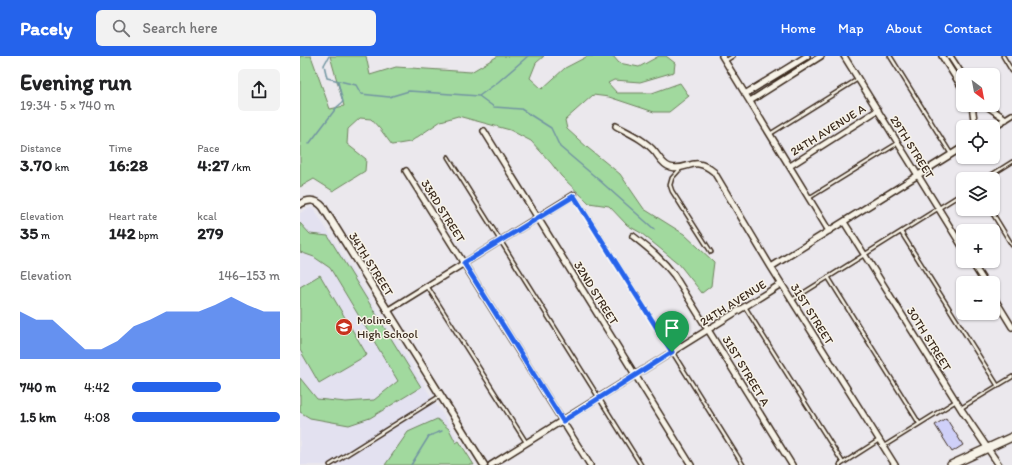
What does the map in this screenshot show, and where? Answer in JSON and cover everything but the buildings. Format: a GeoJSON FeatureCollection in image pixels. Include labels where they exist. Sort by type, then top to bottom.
{"type":"FeatureCollection","features":[{"type":"Feature","properties":{"kind":"main road"},"geometry":{"type":"LineString","coordinates":[[951,465],[1012,437]]}},
{"type":"Feature","properties":{"kind":"street"},"geometry":{"type":"LineString","coordinates":[[722,56],[829,231]]}},
{"type":"Feature","properties":{"kind":"street"},"geometry":{"type":"LineString","coordinates":[[745,94],[807,56]]}},
{"type":"Feature","properties":{"kind":"street"},"geometry":{"type":"LineString","coordinates":[[750,101],[822,56]]}},
{"type":"Feature","properties":{"kind":"street","name":"29TH STREET"},"geometry":{"type":"LineString","coordinates":[[844,56],[956,237]]}},
{"type":"Feature","properties":{"kind":"street"},"geometry":{"type":"LineString","coordinates":[[942,56],[956,78]]}},
{"type":"Feature","properties":{"kind":"street"},"geometry":{"type":"LineString","coordinates":[[950,56],[958,68]]}},
{"type":"Feature","properties":{"kind":"street","name":"24TH AVENUE A"},"geometry":{"type":"LineString","coordinates":[[790,166],[878,110]]}},
{"type":"Feature","properties":{"kind":"street"},"geometry":{"type":"LineString","coordinates":[[996,112],[1006,119]]}},
{"type":"Feature","properties":{"kind":"street"},"geometry":{"type":"LineString","coordinates":[[1000,123],[1012,115]]}},
{"type":"Feature","properties":{"kind":"street"},"geometry":{"type":"LineString","coordinates":[[616,126],[648,144],[663,163],[670,167],[682,166]]}},
{"type":"Feature","properties":{"kind":"street","name":"32ND STREET"},"geometry":{"type":"LineString","coordinates":[[484,131],[635,376],[692,465]]}},
{"type":"Feature","properties":{"kind":"street","name":"24TH AVENUE"},"geometry":{"type":"LineString","coordinates":[[771,267],[956,152]]}},
{"type":"Feature","properties":{"kind":"street","name":"31ST STREET"},"geometry":{"type":"LineString","coordinates":[[682,166],[701,164],[714,172],[781,284],[895,465]]}},
{"type":"Feature","properties":{"kind":"street","name":"33RD STREET"},"geometry":{"type":"LineString","coordinates":[[406,171],[590,465]]}},
{"type":"Feature","properties":{"kind":"street"},"geometry":{"type":"LineString","coordinates":[[387,311],[574,196]]}},
{"type":"Feature","properties":{"kind":"street","name":"34TH STREET"},"geometry":{"type":"LineString","coordinates":[[300,204],[308,201],[315,201],[323,207],[484,465]]}},
{"type":"Feature","properties":{"kind":"street","name":"30TH STREET"},"geometry":{"type":"LineString","coordinates":[[844,222],[961,409],[999,465]]}},
{"type":"Feature","properties":{"kind":"street","name":"31ST STREET A"},"geometry":{"type":"LineString","coordinates":[[633,236],[649,248],[666,264],[709,330],[792,465]]}},
{"type":"Feature","properties":{"kind":"street","name":"24TH AVENUE"},"geometry":{"type":"LineString","coordinates":[[491,465],[781,284]]}},
{"type":"Feature","properties":{"kind":"street"},"geometry":{"type":"LineString","coordinates":[[1000,307],[1012,327]]}},
{"type":"Feature","properties":{"kind":"lane"},"geometry":{"type":"LineString","coordinates":[[725,61],[733,56]]}},
{"type":"Feature","properties":{"kind":"lane"},"geometry":{"type":"LineString","coordinates":[[890,56],[951,155]]}},
{"type":"Feature","properties":{"kind":"lane"},"geometry":{"type":"LineString","coordinates":[[1003,56],[1012,71]]}},
{"type":"Feature","properties":{"kind":"lane"},"geometry":{"type":"LineString","coordinates":[[770,134],[858,79]]}},
{"type":"Feature","properties":{"kind":"lane"},"geometry":{"type":"LineString","coordinates":[[809,198],[898,143]]}},
{"type":"Feature","properties":{"kind":"lane"},"geometry":{"type":"LineString","coordinates":[[448,158],[641,465]]}},
{"type":"Feature","properties":{"kind":"lane"},"geometry":{"type":"LineString","coordinates":[[996,172],[1012,162]]}},
{"type":"Feature","properties":{"kind":"lane"},"geometry":{"type":"LineString","coordinates":[[682,166],[672,178],[670,185],[672,191],[711,252]]}},
{"type":"Feature","properties":{"kind":"lane"},"geometry":{"type":"LineString","coordinates":[[574,196],[743,465]]}},
{"type":"Feature","properties":{"kind":"lane"},"geometry":{"type":"LineString","coordinates":[[792,300],[956,197]]}},
{"type":"Feature","properties":{"kind":"lane"},"geometry":{"type":"LineString","coordinates":[[994,216],[1012,245]]}},
{"type":"Feature","properties":{"kind":"lane"},"geometry":{"type":"LineString","coordinates":[[901,232],[998,386]]}},
{"type":"Feature","properties":{"kind":"lane"},"geometry":{"type":"LineString","coordinates":[[828,277],[919,423]]}},
{"type":"Feature","properties":{"kind":"lane"},"geometry":{"type":"LineString","coordinates":[[427,286],[527,442]]}},
{"type":"Feature","properties":{"kind":"lane"},"geometry":{"type":"LineString","coordinates":[[745,306],[841,464],[880,440]]}},
{"type":"Feature","properties":{"kind":"lane"},"geometry":{"type":"LineString","coordinates":[[961,409],[1012,377]]}},
{"type":"Feature","properties":{"kind":"lane"},"geometry":{"type":"LineString","coordinates":[[330,465],[440,396]]}},
{"type":"Feature","properties":{"kind":"lane"},"geometry":{"type":"LineString","coordinates":[[883,446],[956,401]]}},
{"type":"Feature","properties":{"kind":"shaded area","name":"Moline High School"},"geometry":{"type":"Polygon","coordinates":[[[311,208],[314,209],[459,441],[420,465],[300,465],[300,213],[311,208]]]}},
{"type":"Feature","properties":{"kind":"green space"},"geometry":{"type":"Polygon","coordinates":[[[300,56],[311,56],[330,109],[344,106],[330,56],[366,56],[370,75],[396,67],[471,72],[498,56],[544,56],[536,63],[530,78],[542,89],[565,68],[588,56],[613,56],[619,63],[639,67],[659,56],[666,56],[675,63],[674,72],[640,82],[614,80],[608,83],[617,93],[652,93],[680,83],[689,96],[669,112],[654,112],[609,97],[593,95],[565,120],[567,129],[620,174],[644,209],[684,234],[714,262],[711,286],[702,293],[679,264],[641,233],[627,225],[609,206],[589,203],[561,176],[531,141],[510,130],[458,116],[441,121],[410,142],[392,145],[371,119],[360,118],[348,129],[347,144],[366,159],[365,171],[333,191],[314,179],[300,187],[300,56]]]}},
{"type":"Feature","properties":{"kind":"green space"},"geometry":{"type":"Polygon","coordinates":[[[300,223],[310,234],[328,236],[421,387],[370,418],[349,425],[310,418],[300,412],[300,378],[317,399],[346,402],[374,400],[398,381],[330,268],[314,257],[300,252],[300,223]]]}},
{"type":"Feature","properties":{"kind":"green space"},"geometry":{"type":"Polygon","coordinates":[[[320,275],[367,355],[319,383],[300,350],[300,287],[320,275]]]}},
{"type":"Feature","properties":{"kind":"green space"},"geometry":{"type":"Polygon","coordinates":[[[437,419],[449,429],[456,443],[459,441],[474,465],[385,465],[408,432],[437,419]]]}},
{"type":"Feature","properties":{"kind":"waterway"},"geometry":{"type":"LineString","coordinates":[[329,56],[324,65],[327,78],[356,85],[361,94],[389,97],[409,91],[479,96],[494,107],[521,109],[551,128],[560,147],[654,229]]}},
{"type":"Feature","properties":{"kind":"waterway"},"geometry":{"type":"LineString","coordinates":[[479,96],[528,56]]}},
{"type":"Feature","properties":{"kind":"waterway"},"geometry":{"type":"LineString","coordinates":[[309,144],[337,107],[343,102],[338,82]]}},
{"type":"Feature","properties":{"kind":"waterway"},"geometry":{"type":"LineString","coordinates":[[411,465],[429,436],[442,431]]}},
{"type":"Feature","properties":{"kind":"place","name":"Moline High School"},"geometry":{"type":"Point","coordinates":[344,327]}},
{"type":"Feature","properties":{"kind":"route"},"geometry":{"type":"LineString","coordinates":[[574,196],[672,352],[563,421],[464,263],[574,196]]}}]}
